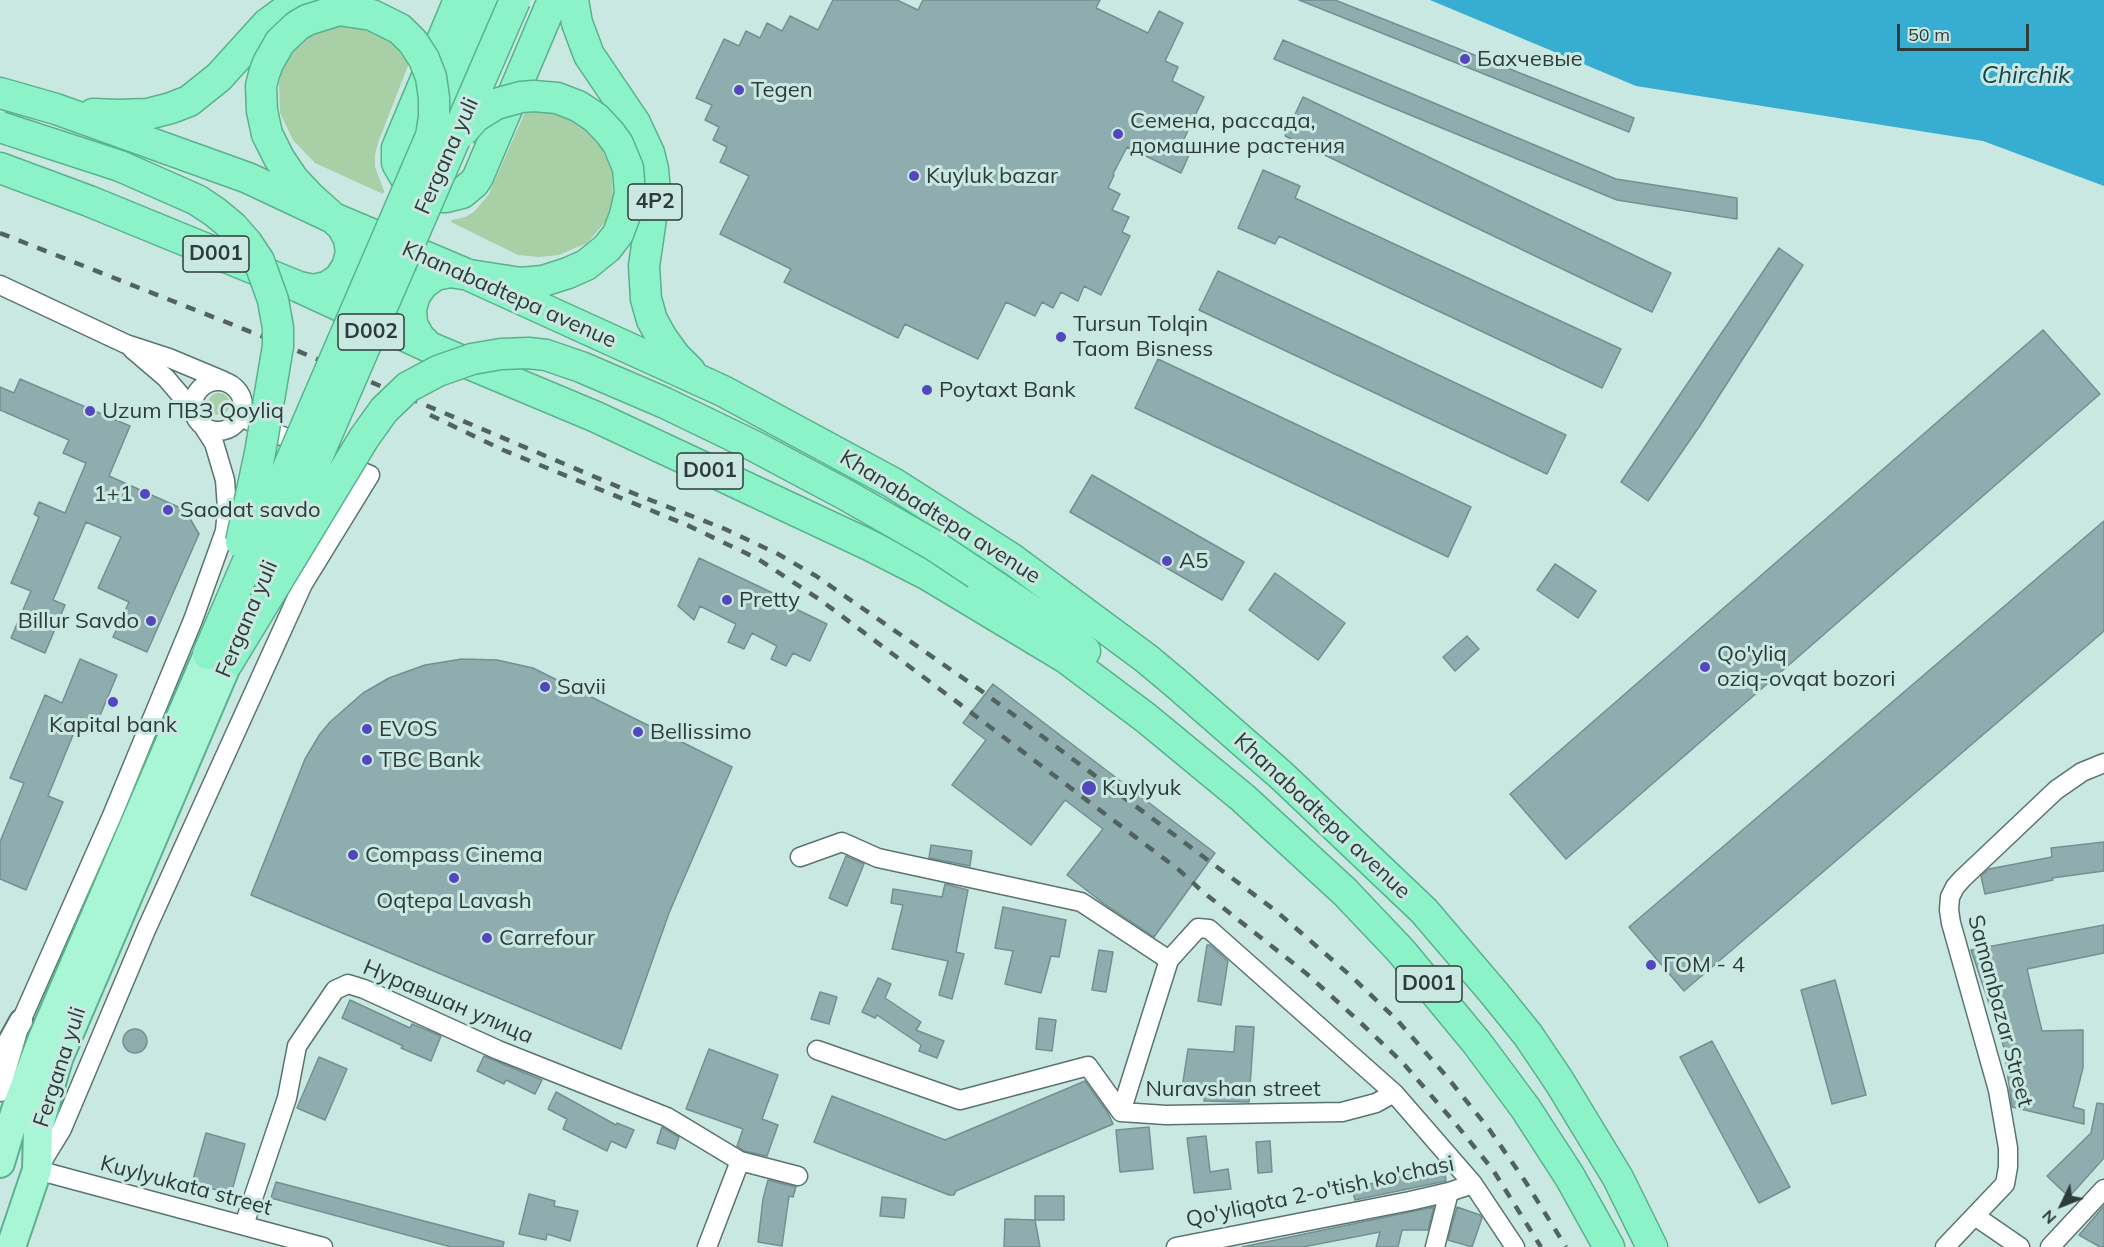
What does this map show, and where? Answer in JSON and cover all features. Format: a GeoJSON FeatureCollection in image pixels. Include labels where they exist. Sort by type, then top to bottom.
{"type":"FeatureCollection","features":[{"type":"Feature","properties":{"kind":"highway"},"geometry":{"type":"LineString","coordinates":[[57,110],[87,114],[133,115],[156,112],[184,103],[210,86],[267,24],[300,0]]}},
{"type":"Feature","properties":{"kind":"highway"},"geometry":{"type":"LineString","coordinates":[[459,0],[397,148],[397,163],[408,182],[421,191],[438,197],[462,193],[478,177],[553,0]]}},
{"type":"Feature","properties":{"kind":"highway","name":"Fergana yuli"},"geometry":{"type":"LineString","coordinates":[[217,659],[441,141],[490,0]]}},
{"type":"Feature","properties":{"kind":"highway","name":"Fergana yuli"},"geometry":{"type":"LineString","coordinates":[[441,141],[515,0]]}},
{"type":"Feature","properties":{"kind":"highway","name":"4P2"},"geometry":{"type":"LineString","coordinates":[[573,0],[577,23],[589,55],[635,123],[649,153],[653,169],[655,202],[644,277],[646,299],[652,320],[668,347],[682,364],[723,392]]}},
{"type":"Feature","properties":{"kind":"highway"},"geometry":{"type":"LineString","coordinates":[[299,287],[313,290],[327,287],[339,279],[347,267],[351,253],[349,239],[342,226],[293,179],[267,134],[262,111],[261,86],[264,74],[273,52],[288,33],[297,26],[318,15],[339,10],[361,12],[382,18],[400,29],[413,42],[424,59],[433,88],[441,141],[484,110],[521,97],[545,96],[568,101],[588,111],[604,125],[618,144],[628,168],[630,187],[628,204],[618,234],[607,248],[586,265],[543,281],[521,283],[450,272],[435,275],[423,284],[415,295],[411,309],[412,324],[419,337],[429,347]]}},
{"type":"Feature","properties":{"kind":"highway","name":"Khanabadtepa avenue"},"geometry":{"type":"LineString","coordinates":[[0,93],[57,110],[248,178],[331,217],[464,273],[723,392],[893,483],[1012,559],[1147,658],[1282,776],[1424,911],[1521,1027],[1559,1081],[1618,1178],[1652,1247]]}},
{"type":"Feature","properties":{"kind":"highway"},"geometry":{"type":"LineString","coordinates":[[0,127],[120,166],[196,200],[216,212],[232,227],[247,243],[264,271],[277,319],[277,355],[260,453],[217,659]]}},
{"type":"Feature","properties":{"kind":"highway","name":"Khanabadtepa avenue"},"geometry":{"type":"LineString","coordinates":[[0,168],[88,201],[299,287],[429,347],[596,417],[870,545],[927,575],[1066,658],[1200,761],[1345,892],[1401,951],[1452,1012],[1532,1117],[1570,1177],[1609,1247]]}},
{"type":"Feature","properties":{"kind":"highway"},"geometry":{"type":"LineString","coordinates":[[217,659],[364,438],[384,410],[402,392],[423,378],[455,364],[490,355],[519,353],[546,355],[582,367],[665,403],[756,447],[935,546],[1070,638],[1200,761]]}},
{"type":"Feature","properties":{"kind":"main road","name":"Fergana yuli"},"geometry":{"type":"LineString","coordinates":[[0,1163],[16,1110],[43,1038],[217,659]]}},
{"type":"Feature","properties":{"kind":"main road","name":"Fergana yuli"},"geometry":{"type":"LineString","coordinates":[[11,1247],[37,1170],[38,1128],[58,1059],[217,659]]}},
{"type":"Feature","properties":{"kind":"street"},"geometry":{"type":"LineString","coordinates":[[0,285],[126,344],[169,358],[231,384],[242,395],[241,417],[228,429],[219,431],[198,418]]}},
{"type":"Feature","properties":{"kind":"street"},"geometry":{"type":"LineString","coordinates":[[0,1059],[21,1021],[115,807],[193,620],[225,531],[227,509],[225,480],[214,443],[198,418],[166,378],[126,344]]}},
{"type":"Feature","properties":{"kind":"street"},"geometry":{"type":"LineString","coordinates":[[198,418],[195,394],[207,383],[224,381]]}},
{"type":"Feature","properties":{"kind":"street"},"geometry":{"type":"LineString","coordinates":[[37,1170],[62,1129],[146,930],[303,584],[370,475],[241,417]]}},
{"type":"Feature","properties":{"kind":"street"},"geometry":{"type":"LineString","coordinates":[[218,551],[250,534],[274,535],[285,542],[297,558],[302,570],[303,584]]}},
{"type":"Feature","properties":{"kind":"street","name":"Samanbazar Street"},"geometry":{"type":"LineString","coordinates":[[1945,1247],[2005,1184],[2008,1167],[2008,1148],[1998,1090],[1951,923],[1950,897],[1962,879],[2056,790],[2082,772],[2104,763]]}},
{"type":"Feature","properties":{"kind":"street"},"geometry":{"type":"LineString","coordinates":[[800,857],[842,842],[878,858],[1081,902],[1169,960]]}},
{"type":"Feature","properties":{"kind":"street"},"geometry":{"type":"LineString","coordinates":[[1121,1112],[1169,960],[1198,928],[1209,928],[1394,1093],[1473,1184],[1515,1247]]}},
{"type":"Feature","properties":{"kind":"street","name":"Нуравшан улица"},"geometry":{"type":"LineString","coordinates":[[244,1225],[287,1098],[297,1046],[335,990],[348,984],[364,989],[498,1050],[668,1117],[740,1161],[798,1176]]}},
{"type":"Feature","properties":{"kind":"street"},"geometry":{"type":"LineString","coordinates":[[0,1092],[21,1021]]}},
{"type":"Feature","properties":{"kind":"street","name":"Nuravshan street"},"geometry":{"type":"LineString","coordinates":[[816,1050],[960,1100],[1088,1066],[1121,1112],[1166,1115],[1342,1112],[1376,1103],[1394,1093]]}},
{"type":"Feature","properties":{"kind":"street"},"geometry":{"type":"LineString","coordinates":[[707,1247],[740,1161]]}},
{"type":"Feature","properties":{"kind":"street","name":"Kuylyukata street"},"geometry":{"type":"LineString","coordinates":[[37,1170],[323,1247]]}},
{"type":"Feature","properties":{"kind":"street","name":"Qo'yliqota 2-o'tish ko'chasi"},"geometry":{"type":"LineString","coordinates":[[1176,1247],[1449,1192],[1473,1184]]}},
{"type":"Feature","properties":{"kind":"street"},"geometry":{"type":"LineString","coordinates":[[2050,1247],[2104,1189]]}},
{"type":"Feature","properties":{"kind":"street"},"geometry":{"type":"LineString","coordinates":[[1435,1247],[1449,1192]]}},
{"type":"Feature","properties":{"kind":"street"},"geometry":{"type":"LineString","coordinates":[[1974,1216],[2020,1247]]}},
{"type":"Feature","properties":{"kind":"green space"},"geometry":{"type":"Polygon","coordinates":[[[342,25],[365,27],[387,38],[409,63],[375,155],[375,167],[384,191],[383,194],[315,163],[293,140],[280,113],[279,83],[282,69],[291,54],[315,33],[342,25]]]}},
{"type":"Feature","properties":{"kind":"green space"},"geometry":{"type":"Polygon","coordinates":[[[526,110],[547,111],[568,116],[586,129],[600,145],[612,171],[613,200],[607,220],[587,243],[559,255],[539,257],[518,255],[451,222],[474,212],[489,194],[526,110]]]}},
{"type":"Feature","properties":{"kind":"green space"},"geometry":{"type":"Polygon","coordinates":[[[219,393],[227,396],[230,404],[227,412],[219,415],[211,412],[208,404],[211,396],[219,393]]]}},
{"type":"Feature","properties":{"kind":"water","name":"Chirchik"},"geometry":{"type":"Polygon","coordinates":[[[1430,0],[2104,0],[2104,186],[1983,141],[1636,86],[1430,0]]]}},
{"type":"Feature","properties":{"kind":"building"},"geometry":{"type":"Polygon","coordinates":[[[833,0],[897,0],[918,10],[923,0],[1100,0],[1096,8],[1148,33],[1159,11],[1183,23],[1165,61],[1178,67],[1172,81],[1204,97],[1183,141],[1193,146],[1181,173],[1127,147],[1108,188],[1120,194],[1112,210],[1129,217],[1122,232],[1130,236],[1101,295],[1084,286],[1078,301],[1061,292],[1053,308],[1042,302],[1035,316],[1006,302],[978,359],[905,324],[898,338],[784,282],[791,269],[720,234],[749,176],[720,162],[727,147],[713,140],[719,127],[705,120],[712,105],[696,98],[724,39],[739,46],[746,31],[760,38],[767,23],[782,31],[790,16],[818,30],[833,0]]]}},
{"type":"Feature","properties":{"kind":"building","name":"Бахчевые"},"geometry":{"type":"Polygon","coordinates":[[[1299,0],[1335,0],[1634,118],[1629,132],[1299,0]]]}},
{"type":"Feature","properties":{"kind":"building"},"geometry":{"type":"Polygon","coordinates":[[[1283,40],[1616,179],[1737,198],[1737,219],[1617,200],[1274,59],[1283,40]]]}},
{"type":"Feature","properties":{"kind":"building"},"geometry":{"type":"Polygon","coordinates":[[[1303,97],[1671,273],[1652,312],[1285,136],[1303,97]]]}},
{"type":"Feature","properties":{"kind":"building"},"geometry":{"type":"Polygon","coordinates":[[[1263,170],[1300,186],[1295,198],[1621,349],[1602,388],[1279,236],[1275,244],[1238,228],[1263,170]]]}},
{"type":"Feature","properties":{"kind":"building"},"geometry":{"type":"Polygon","coordinates":[[[1779,248],[1803,265],[1699,427],[1648,501],[1621,482],[1779,248]]]}},
{"type":"Feature","properties":{"kind":"building"},"geometry":{"type":"Polygon","coordinates":[[[1218,271],[1566,435],[1547,474],[1199,310],[1218,271]]]}},
{"type":"Feature","properties":{"kind":"building"},"geometry":{"type":"Polygon","coordinates":[[[2043,330],[2100,394],[1566,859],[1510,794],[2043,330]]]}},
{"type":"Feature","properties":{"kind":"building"},"geometry":{"type":"Polygon","coordinates":[[[1158,359],[1471,507],[1448,557],[1135,408],[1158,359]]]}},
{"type":"Feature","properties":{"kind":"building"},"geometry":{"type":"Polygon","coordinates":[[[20,379],[130,426],[109,476],[185,510],[199,534],[147,652],[113,637],[129,602],[98,588],[121,537],[86,522],[53,600],[65,605],[45,653],[11,638],[31,591],[11,583],[39,517],[34,514],[39,502],[65,513],[86,463],[63,453],[69,440],[0,410],[0,387],[14,393],[20,379]]]}},
{"type":"Feature","properties":{"kind":"building"},"geometry":{"type":"Polygon","coordinates":[[[1092,475],[1244,562],[1222,600],[1070,512],[1092,475]]]}},
{"type":"Feature","properties":{"kind":"building"},"geometry":{"type":"Polygon","coordinates":[[[2104,521],[2104,631],[1684,991],[1629,927],[2104,521]]]}},
{"type":"Feature","properties":{"kind":"building","name":"Pretty"},"geometry":{"type":"Polygon","coordinates":[[[699,558],[777,595],[775,599],[827,624],[810,661],[793,653],[786,666],[771,659],[777,646],[752,633],[744,649],[728,642],[736,624],[700,606],[694,620],[678,606],[699,558]]]}},
{"type":"Feature","properties":{"kind":"building"},"geometry":{"type":"Polygon","coordinates":[[[1555,564],[1596,591],[1578,618],[1537,590],[1555,564]]]}},
{"type":"Feature","properties":{"kind":"building"},"geometry":{"type":"Polygon","coordinates":[[[1275,573],[1345,623],[1318,660],[1249,610],[1275,573]]]}},
{"type":"Feature","properties":{"kind":"building"},"geometry":{"type":"Polygon","coordinates":[[[1467,636],[1479,649],[1455,671],[1443,657],[1467,636]]]}},
{"type":"Feature","properties":{"kind":"building"},"geometry":{"type":"Polygon","coordinates":[[[80,659],[117,675],[96,725],[80,718],[48,796],[63,802],[26,890],[0,879],[0,842],[24,783],[10,778],[45,695],[62,703],[80,659]]]}},
{"type":"Feature","properties":{"kind":"building"},"geometry":{"type":"Polygon","coordinates":[[[462,659],[497,660],[533,668],[732,767],[669,913],[621,1049],[251,895],[305,759],[330,722],[363,693],[389,678],[425,665],[462,659]]]}},
{"type":"Feature","properties":{"kind":"building"},"geometry":{"type":"Polygon","coordinates":[[[993,684],[1215,853],[1154,937],[1103,903],[1067,875],[1103,829],[1065,800],[1031,845],[952,785],[986,740],[963,723],[993,684]]]}},
{"type":"Feature","properties":{"kind":"building"},"geometry":{"type":"Polygon","coordinates":[[[2104,842],[2104,871],[2052,878],[2053,880],[1985,894],[1981,876],[1989,869],[2052,857],[2051,848],[2104,842]]]}},
{"type":"Feature","properties":{"kind":"building"},"geometry":{"type":"Polygon","coordinates":[[[931,845],[972,851],[970,866],[929,858],[931,845]]]}},
{"type":"Feature","properties":{"kind":"building"},"geometry":{"type":"Polygon","coordinates":[[[846,856],[864,864],[847,906],[829,898],[846,856]]]}},
{"type":"Feature","properties":{"kind":"building"},"geometry":{"type":"Polygon","coordinates":[[[945,884],[968,890],[956,952],[964,954],[952,999],[939,995],[948,961],[892,949],[903,905],[891,903],[893,889],[942,897],[945,884]]]}},
{"type":"Feature","properties":{"kind":"building"},"geometry":{"type":"Polygon","coordinates":[[[1003,907],[1066,920],[1059,957],[1051,956],[1041,993],[1005,984],[1013,951],[995,948],[1003,907]]]}},
{"type":"Feature","properties":{"kind":"building"},"geometry":{"type":"Polygon","coordinates":[[[2104,925],[2104,953],[2027,969],[2042,1031],[2083,1030],[2083,1068],[2073,1107],[2084,1110],[2084,1124],[2012,1107],[2004,1048],[1971,950],[2104,925]]]}},
{"type":"Feature","properties":{"kind":"building"},"geometry":{"type":"Polygon","coordinates":[[[1207,945],[1210,945],[1228,961],[1221,1005],[1198,1001],[1207,945]]]}},
{"type":"Feature","properties":{"kind":"building"},"geometry":{"type":"Polygon","coordinates":[[[1099,950],[1113,952],[1106,992],[1092,990],[1099,950]]]}},
{"type":"Feature","properties":{"kind":"building"},"geometry":{"type":"Polygon","coordinates":[[[878,978],[891,984],[885,998],[921,1022],[916,1030],[944,1041],[937,1058],[919,1051],[921,1045],[877,1015],[875,1018],[862,1012],[878,978]]]}},
{"type":"Feature","properties":{"kind":"building"},"geometry":{"type":"Polygon","coordinates":[[[1835,980],[1866,1095],[1832,1104],[1801,990],[1835,980]]]}},
{"type":"Feature","properties":{"kind":"building"},"geometry":{"type":"Polygon","coordinates":[[[820,992],[837,997],[829,1024],[811,1019],[820,992]]]}},
{"type":"Feature","properties":{"kind":"building"},"geometry":{"type":"Polygon","coordinates":[[[350,1000],[410,1028],[412,1024],[441,1036],[431,1061],[342,1018],[350,1000]]]}},
{"type":"Feature","properties":{"kind":"building"},"geometry":{"type":"Polygon","coordinates":[[[1039,1018],[1056,1020],[1052,1051],[1036,1049],[1039,1018]]]}},
{"type":"Feature","properties":{"kind":"building"},"geometry":{"type":"Polygon","coordinates":[[[1236,1026],[1254,1027],[1249,1102],[1204,1101],[1204,1092],[1182,1088],[1188,1049],[1234,1052],[1236,1026]]]}},
{"type":"Feature","properties":{"kind":"building"},"geometry":{"type":"Polygon","coordinates":[[[135,1029],[144,1032],[147,1041],[144,1050],[135,1053],[126,1050],[123,1041],[126,1032],[135,1029]]]}},
{"type":"Feature","properties":{"kind":"building"},"geometry":{"type":"Polygon","coordinates":[[[1712,1041],[1790,1187],[1759,1203],[1680,1057],[1712,1041]]]}},
{"type":"Feature","properties":{"kind":"building"},"geometry":{"type":"Polygon","coordinates":[[[709,1049],[778,1075],[762,1119],[778,1125],[767,1156],[744,1151],[737,1146],[743,1129],[686,1109],[709,1049]]]}},
{"type":"Feature","properties":{"kind":"building"},"geometry":{"type":"Polygon","coordinates":[[[484,1056],[542,1080],[535,1094],[506,1080],[504,1084],[477,1071],[484,1056]]]}},
{"type":"Feature","properties":{"kind":"building"},"geometry":{"type":"Polygon","coordinates":[[[319,1057],[347,1069],[325,1120],[297,1108],[319,1057]]]}},
{"type":"Feature","properties":{"kind":"building"},"geometry":{"type":"Polygon","coordinates":[[[1085,1081],[1108,1113],[1113,1124],[956,1191],[954,1195],[814,1142],[832,1096],[945,1140],[1085,1081]]]}},
{"type":"Feature","properties":{"kind":"building"},"geometry":{"type":"Polygon","coordinates":[[[556,1092],[616,1125],[617,1123],[634,1130],[626,1148],[611,1141],[607,1151],[563,1129],[567,1119],[548,1109],[556,1092]]]}},
{"type":"Feature","properties":{"kind":"building"},"geometry":{"type":"Polygon","coordinates":[[[2097,1103],[2104,1104],[2104,1158],[2069,1197],[2047,1176],[2091,1133],[2097,1103]]]}},
{"type":"Feature","properties":{"kind":"building"},"geometry":{"type":"Polygon","coordinates":[[[662,1127],[679,1137],[675,1149],[657,1143],[662,1127]]]}},
{"type":"Feature","properties":{"kind":"building"},"geometry":{"type":"Polygon","coordinates":[[[1149,1127],[1153,1169],[1120,1172],[1116,1130],[1149,1127]]]}},
{"type":"Feature","properties":{"kind":"building"},"geometry":{"type":"Polygon","coordinates":[[[206,1133],[245,1144],[231,1194],[192,1183],[206,1133]]]}},
{"type":"Feature","properties":{"kind":"building"},"geometry":{"type":"Polygon","coordinates":[[[1206,1136],[1210,1172],[1228,1169],[1231,1189],[1194,1193],[1187,1138],[1206,1136]]]}},
{"type":"Feature","properties":{"kind":"building"},"geometry":{"type":"Polygon","coordinates":[[[1270,1141],[1272,1172],[1258,1173],[1256,1142],[1270,1141]]]}},
{"type":"Feature","properties":{"kind":"building"},"geometry":{"type":"Polygon","coordinates":[[[1445,1173],[1446,1181],[1355,1200],[1352,1188],[1409,1175],[1445,1173]]]}},
{"type":"Feature","properties":{"kind":"building"},"geometry":{"type":"Polygon","coordinates":[[[768,1180],[796,1187],[793,1197],[789,1196],[782,1246],[758,1242],[763,1199],[768,1180]]]}},
{"type":"Feature","properties":{"kind":"building"},"geometry":{"type":"Polygon","coordinates":[[[276,1182],[504,1242],[503,1247],[451,1247],[271,1198],[276,1182]]]}},
{"type":"Feature","properties":{"kind":"building"},"geometry":{"type":"Polygon","coordinates":[[[529,1194],[555,1201],[554,1206],[578,1211],[570,1241],[547,1234],[546,1240],[519,1234],[529,1194]]]}},
{"type":"Feature","properties":{"kind":"building"},"geometry":{"type":"Polygon","coordinates":[[[1035,1196],[1064,1196],[1064,1220],[1035,1220],[1035,1196]]]}},
{"type":"Feature","properties":{"kind":"building"},"geometry":{"type":"Polygon","coordinates":[[[882,1197],[906,1199],[904,1218],[880,1216],[882,1197]]]}},
{"type":"Feature","properties":{"kind":"building"},"geometry":{"type":"Polygon","coordinates":[[[2104,1206],[2104,1247],[2100,1247],[2079,1235],[2104,1206]]]}},
{"type":"Feature","properties":{"kind":"building"},"geometry":{"type":"Polygon","coordinates":[[[1434,1207],[1428,1230],[1402,1230],[1398,1247],[1376,1247],[1380,1232],[1303,1247],[1242,1247],[1434,1207]]]}},
{"type":"Feature","properties":{"kind":"building"},"geometry":{"type":"Polygon","coordinates":[[[1457,1207],[1480,1215],[1482,1218],[1472,1247],[1448,1240],[1457,1207]]]}},
{"type":"Feature","properties":{"kind":"building"},"geometry":{"type":"Polygon","coordinates":[[[1005,1219],[1035,1220],[1040,1247],[1004,1247],[1005,1219]]]}},
{"type":"Feature","properties":{"kind":"railway"},"geometry":{"type":"LineString","coordinates":[[0,233],[279,343],[640,496],[725,529],[778,554],[816,576],[983,692],[1276,911],[1352,977],[1398,1021],[1489,1129],[1566,1247]]}},
{"type":"Feature","properties":{"kind":"railway"},"geometry":{"type":"LineString","coordinates":[[430,415],[503,450],[687,525],[758,559],[819,599],[969,711],[1179,870],[1203,892],[1307,974],[1362,1024],[1403,1063],[1493,1170],[1541,1247]]}},
{"type":"Feature","properties":{"kind":"place","name":"Бахчевые"},"geometry":{"type":"Point","coordinates":[1465,59]}},
{"type":"Feature","properties":{"kind":"place","name":"Tegen"},"geometry":{"type":"Point","coordinates":[739,90]}},
{"type":"Feature","properties":{"kind":"place","name":"Семена, рассада, домашние растения"},"geometry":{"type":"Point","coordinates":[1118,134]}},
{"type":"Feature","properties":{"kind":"place","name":"Kuyluk bazar"},"geometry":{"type":"Point","coordinates":[914,176]}},
{"type":"Feature","properties":{"kind":"place","name":"Tursun Tolqin Taom Bisness"},"geometry":{"type":"Point","coordinates":[1061,337]}},
{"type":"Feature","properties":{"kind":"place","name":"Poytaxt Bank"},"geometry":{"type":"Point","coordinates":[927,390]}},
{"type":"Feature","properties":{"kind":"place","name":"Uzum ПВЗ Qoyliq"},"geometry":{"type":"Point","coordinates":[90,411]}},
{"type":"Feature","properties":{"kind":"place","name":"1+1"},"geometry":{"type":"Point","coordinates":[145,494]}},
{"type":"Feature","properties":{"kind":"place","name":"Saodat savdo"},"geometry":{"type":"Point","coordinates":[168,510]}},
{"type":"Feature","properties":{"kind":"place","name":"A5"},"geometry":{"type":"Point","coordinates":[1167,561]}},
{"type":"Feature","properties":{"kind":"place","name":"Pretty"},"geometry":{"type":"Point","coordinates":[727,600]}},
{"type":"Feature","properties":{"kind":"place","name":"Billur Savdo"},"geometry":{"type":"Point","coordinates":[151,621]}},
{"type":"Feature","properties":{"kind":"place","name":"Qo'yliq oziq-ovqat bozori"},"geometry":{"type":"Point","coordinates":[1705,667]}},
{"type":"Feature","properties":{"kind":"place","name":"Savii"},"geometry":{"type":"Point","coordinates":[545,687]}},
{"type":"Feature","properties":{"kind":"place","name":"Kapital bank"},"geometry":{"type":"Point","coordinates":[113,702]}},
{"type":"Feature","properties":{"kind":"place","name":"EVOS"},"geometry":{"type":"Point","coordinates":[367,729]}},
{"type":"Feature","properties":{"kind":"place","name":"Bellissimo"},"geometry":{"type":"Point","coordinates":[638,732]}},
{"type":"Feature","properties":{"kind":"place","name":"TBC Bank"},"geometry":{"type":"Point","coordinates":[367,760]}},
{"type":"Feature","properties":{"kind":"place","name":"Kuylyuk"},"geometry":{"type":"Point","coordinates":[1089,788]}},
{"type":"Feature","properties":{"kind":"place","name":"Compass Cinema"},"geometry":{"type":"Point","coordinates":[353,855]}},
{"type":"Feature","properties":{"kind":"place","name":"Oqtepa Lavash"},"geometry":{"type":"Point","coordinates":[454,878]}},
{"type":"Feature","properties":{"kind":"place","name":"Carrefour"},"geometry":{"type":"Point","coordinates":[487,938]}},
{"type":"Feature","properties":{"kind":"place","name":"ГОМ - 4"},"geometry":{"type":"Point","coordinates":[1651,965]}}]}
